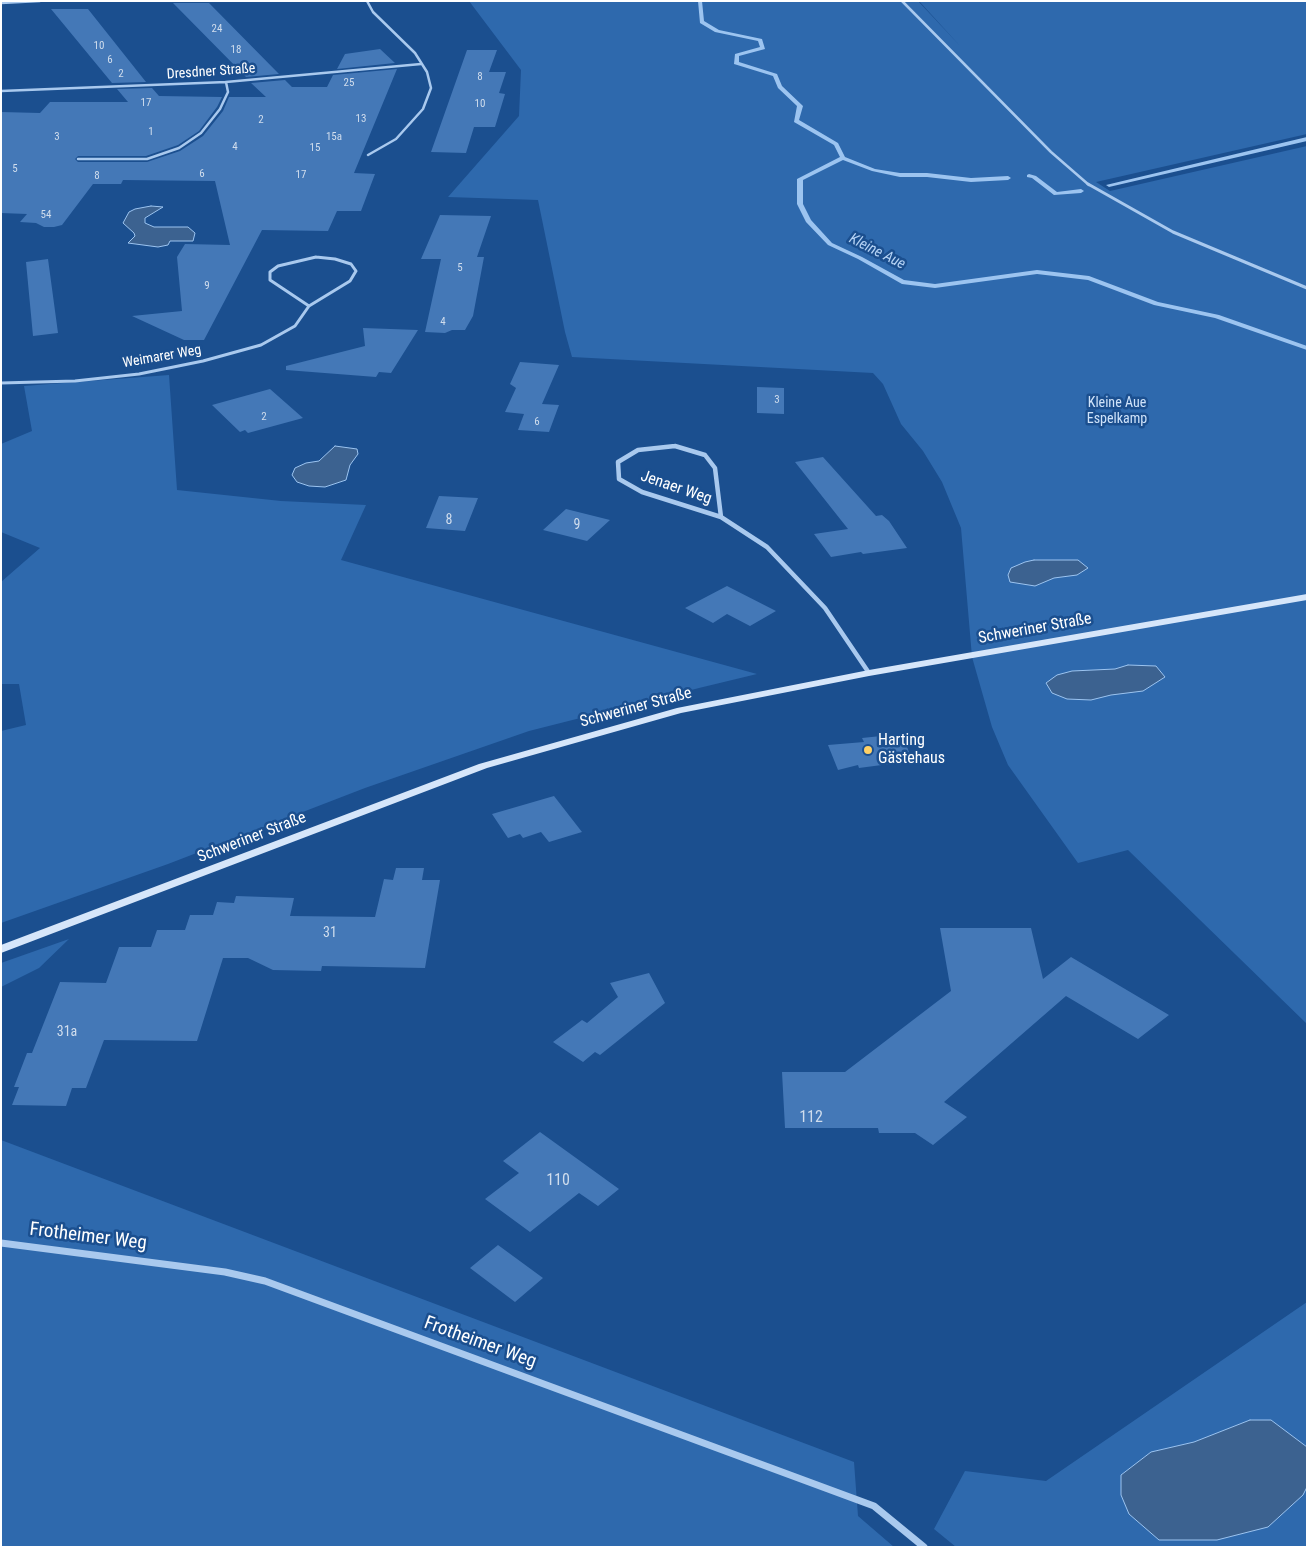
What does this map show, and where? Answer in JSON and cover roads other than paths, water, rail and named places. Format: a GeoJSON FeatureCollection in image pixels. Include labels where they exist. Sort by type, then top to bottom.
{"type":"FeatureCollection","features":[{"type":"Feature","properties":{"kind":"street"},"geometry":{"type":"LineString","coordinates":[[1,3],[40,1]]}},
{"type":"Feature","properties":{"kind":"street"},"geometry":{"type":"LineString","coordinates":[[367,1],[372,12],[415,53],[427,72],[431,88],[423,109],[396,139],[368,155]]}},
{"type":"Feature","properties":{"kind":"street"},"geometry":{"type":"LineString","coordinates":[[902,1],[1051,152],[1092,187],[1172,232],[1307,288]]}},
{"type":"Feature","properties":{"kind":"street","name":"Dresdner Straße"},"geometry":{"type":"LineString","coordinates":[[1,91],[226,82],[421,64]]}},
{"type":"Feature","properties":{"kind":"street"},"geometry":{"type":"LineString","coordinates":[[78,159],[147,159],[179,148],[201,133],[220,109],[228,92],[226,82]]}},
{"type":"Feature","properties":{"kind":"street","name":"Weimarer Weg"},"geometry":{"type":"LineString","coordinates":[[1,384],[75,381],[139,374],[203,362],[261,345],[295,326],[309,306],[350,281],[356,272],[351,264],[336,259],[316,257],[293,261],[278,266],[270,272],[270,280],[309,306]]}},
{"type":"Feature","properties":{"kind":"street","name":"Jenaer Weg"},"geometry":{"type":"LineString","coordinates":[[721,517],[715,468],[705,455],[674,446],[638,450],[618,462],[619,479],[642,492],[721,517],[767,547],[825,608],[870,673]]}},
{"type":"Feature","properties":{"kind":"street","name":"Schweriner Straße"},"geometry":{"type":"LineString","coordinates":[[1,949],[483,766],[680,710],[870,673],[1307,596]]}},
{"type":"Feature","properties":{"kind":"street","name":"Frotheimer Weg"},"geometry":{"type":"LineString","coordinates":[[1,1243],[225,1272],[265,1280],[874,1506],[924,1547]]}},
{"type":"Feature","properties":{"kind":"waterway","name":"Kleine Aue"},"geometry":{"type":"LineString","coordinates":[[700,1],[702,22],[717,31],[760,40],[763,48],[737,55],[736,63],[775,75],[780,87],[800,106],[796,121],[836,144],[843,158]]}},
{"type":"Feature","properties":{"kind":"waterway"},"geometry":{"type":"LineString","coordinates":[[1109,185],[1307,139]]}},
{"type":"Feature","properties":{"kind":"waterway"},"geometry":{"type":"LineString","coordinates":[[843,158],[874,170],[900,175],[927,175],[971,180],[1008,178]]}},
{"type":"Feature","properties":{"kind":"waterway","name":"Kleine Aue"},"geometry":{"type":"LineString","coordinates":[[843,158],[800,179],[800,204],[808,221],[830,244],[860,258],[902,282],[935,286],[1037,272],[1089,278],[1156,304],[1217,316],[1307,348]]}},
{"type":"Feature","properties":{"kind":"waterway"},"geometry":{"type":"LineString","coordinates":[[1029,176],[1034,177],[1056,194],[1081,191]]}},
{"type":"Feature","properties":{"kind":"place","name":"Harting Gästehaus"},"geometry":{"type":"Point","coordinates":[868,750]}},
{"type":"Feature","properties":{"kind":"park label","name":"Kleine Aue Espelkamp"},"geometry":{"type":"Point","coordinates":[1117,412]}}]}
